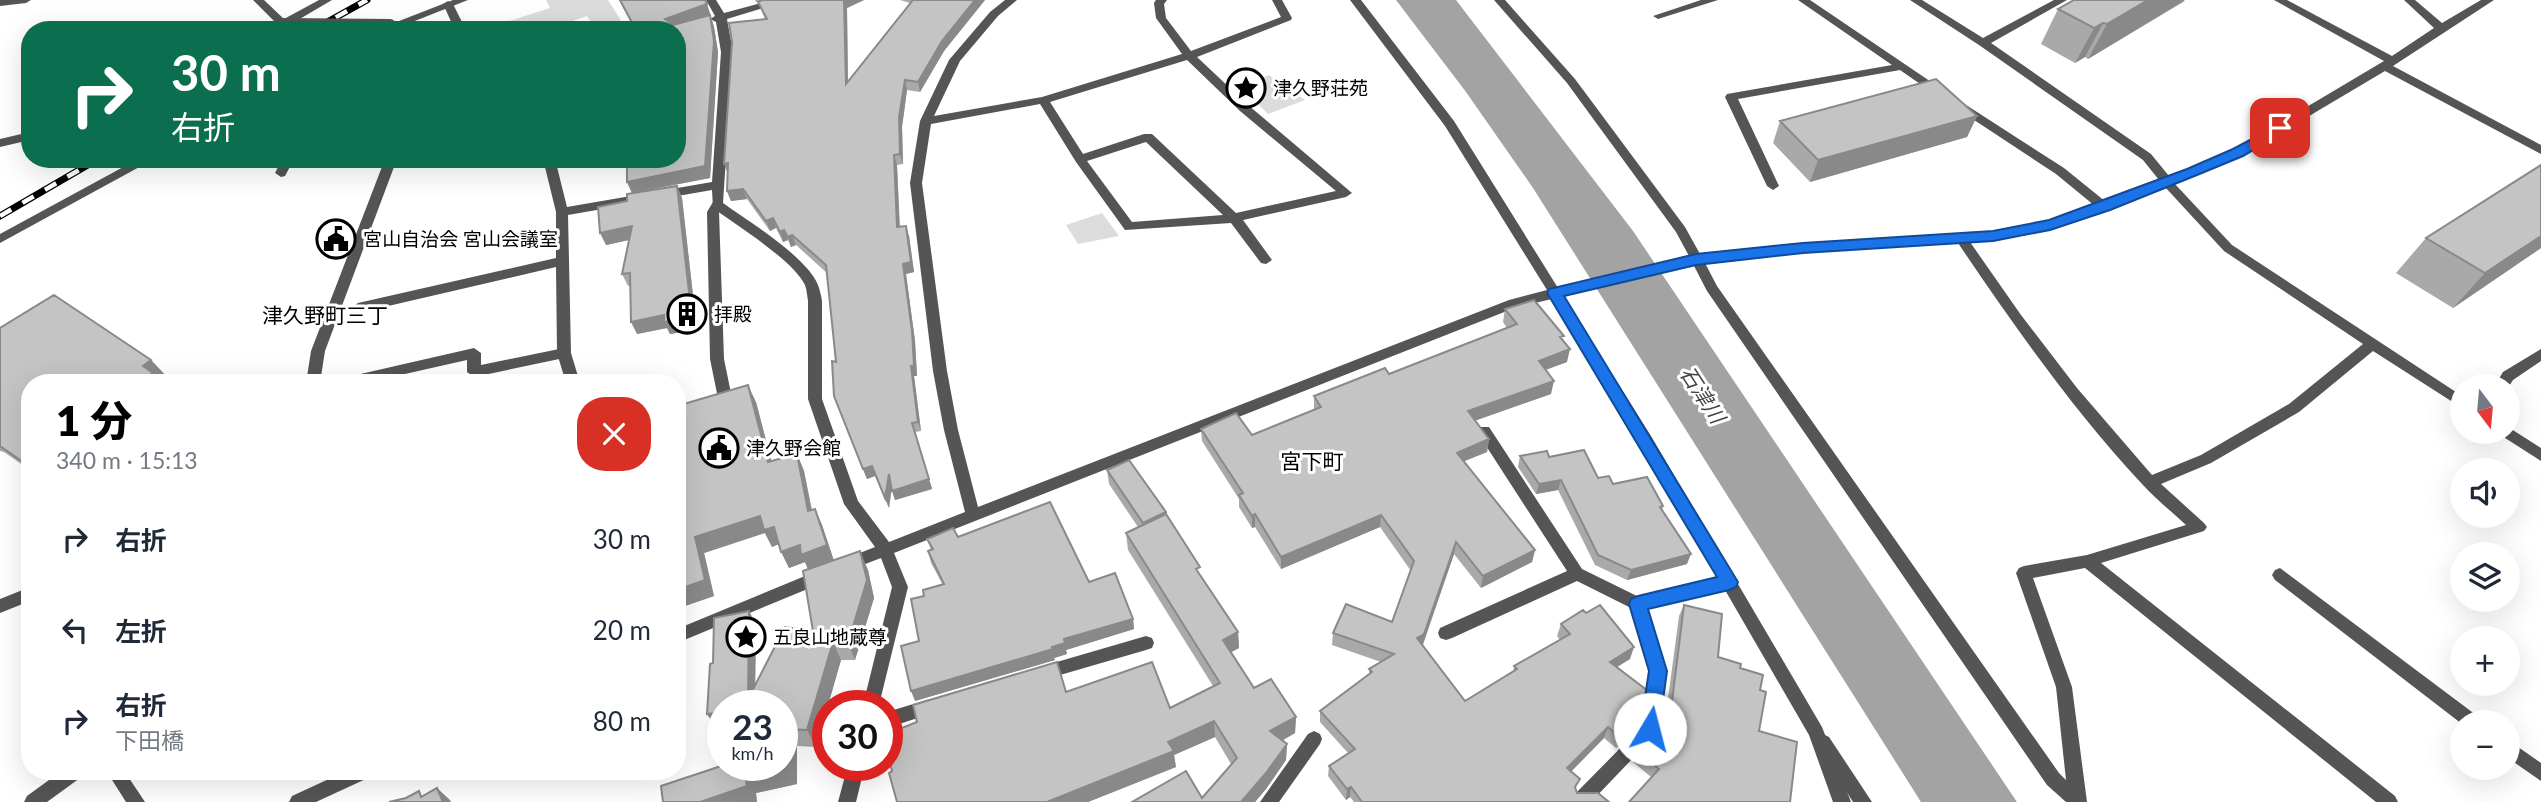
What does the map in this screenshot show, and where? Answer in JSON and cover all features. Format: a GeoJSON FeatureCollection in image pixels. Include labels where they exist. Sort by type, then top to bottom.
{"type":"FeatureCollection","features":[{"type":"Feature","properties":{"kind":"street"},"geometry":{"type":"LineString","coordinates":[[0,3],[26,0]]}},
{"type":"Feature","properties":{"kind":"street"},"geometry":{"type":"LineString","coordinates":[[258,0],[280,21]]}},
{"type":"Feature","properties":{"kind":"street"},"geometry":{"type":"LineString","coordinates":[[288,21],[327,0]]}},
{"type":"Feature","properties":{"kind":"street"},"geometry":{"type":"LineString","coordinates":[[402,21],[463,0]]}},
{"type":"Feature","properties":{"kind":"street"},"geometry":{"type":"LineString","coordinates":[[711,0],[721,17],[727,51],[717,205],[713,212],[716,242],[717,359],[726,403]]}},
{"type":"Feature","properties":{"kind":"street"},"geometry":{"type":"LineString","coordinates":[[699,24],[784,0]]}},
{"type":"Feature","properties":{"kind":"street"},"geometry":{"type":"LineString","coordinates":[[973,516],[948,418],[916,183],[926,121],[955,60],[994,14],[1012,0]]}},
{"type":"Feature","properties":{"kind":"street"},"geometry":{"type":"LineString","coordinates":[[1043,100],[1080,159],[1129,227],[1234,218],[1346,193],[1244,108],[1189,56],[1161,18],[1159,4],[1162,0]]}},
{"type":"Feature","properties":{"kind":"street"},"geometry":{"type":"LineString","coordinates":[[926,121],[1043,100],[1189,56],[1287,18],[1277,0]]}},
{"type":"Feature","properties":{"kind":"street"},"geometry":{"type":"LineString","coordinates":[[1355,0],[1450,124],[1729,582],[1816,732],[1863,802]]}},
{"type":"Feature","properties":{"kind":"street"},"geometry":{"type":"LineString","coordinates":[[1499,0],[1571,81],[1681,230],[1712,288],[2006,712],[2053,779],[2078,801]]}},
{"type":"Feature","properties":{"kind":"street"},"geometry":{"type":"LineString","coordinates":[[1658,16],[1713,0]]}},
{"type":"Feature","properties":{"kind":"street"},"geometry":{"type":"LineString","coordinates":[[1803,0],[1946,96]]}},
{"type":"Feature","properties":{"kind":"street"},"geometry":{"type":"LineString","coordinates":[[1916,0],[2147,157],[2189,209],[2228,247],[2450,395]]}},
{"type":"Feature","properties":{"kind":"street"},"geometry":{"type":"LineString","coordinates":[[1983,43],[2062,0]]}},
{"type":"Feature","properties":{"kind":"street"},"geometry":{"type":"LineString","coordinates":[[2279,0],[2541,150]]}},
{"type":"Feature","properties":{"kind":"street"},"geometry":{"type":"LineString","coordinates":[[2409,0],[2441,27]]}},
{"type":"Feature","properties":{"kind":"street"},"geometry":{"type":"LineString","coordinates":[[686,632],[885,549],[1514,303],[1696,260],[1803,248],[1993,236],[2050,225],[2105,207],[2238,153],[2489,0]]}},
{"type":"Feature","properties":{"kind":"street"},"geometry":{"type":"LineString","coordinates":[[448,4],[456,21]]}},
{"type":"Feature","properties":{"kind":"street"},"geometry":{"type":"LineString","coordinates":[[1773,186],[1731,97],[1900,67]]}},
{"type":"Feature","properties":{"kind":"street"},"geometry":{"type":"LineString","coordinates":[[1957,104],[2060,171],[2105,207]]}},
{"type":"Feature","properties":{"kind":"street"},"geometry":{"type":"LineString","coordinates":[[1080,159],[1148,137],[1234,218],[1266,260]]}},
{"type":"Feature","properties":{"kind":"street"},"geometry":{"type":"LineString","coordinates":[[0,143],[21,138]]}},
{"type":"Feature","properties":{"kind":"street"},"geometry":{"type":"LineString","coordinates":[[0,239],[131,168]]}},
{"type":"Feature","properties":{"kind":"street"},"geometry":{"type":"LineString","coordinates":[[281,173],[284,168]]}},
{"type":"Feature","properties":{"kind":"street"},"geometry":{"type":"LineString","coordinates":[[314,374],[318,351],[388,168]]}},
{"type":"Feature","properties":{"kind":"street"},"geometry":{"type":"LineString","coordinates":[[551,168],[562,212],[564,353],[570,374]]}},
{"type":"Feature","properties":{"kind":"street"},"geometry":{"type":"LineString","coordinates":[[562,212],[718,185]]}},
{"type":"Feature","properties":{"kind":"street"},"geometry":{"type":"LineString","coordinates":[[717,205],[780,251],[801,270],[812,285],[815,301],[815,399],[851,504],[885,549],[900,587],[875,690]]}},
{"type":"Feature","properties":{"kind":"street"},"geometry":{"type":"LineString","coordinates":[[1961,238],[2016,318],[2072,391],[2150,482],[2199,527],[2087,561],[2024,573],[2064,687],[2078,801]]}},
{"type":"Feature","properties":{"kind":"street"},"geometry":{"type":"LineString","coordinates":[[358,308],[562,261]]}},
{"type":"Feature","properties":{"kind":"street"},"geometry":{"type":"LineString","coordinates":[[2150,482],[2206,459],[2294,408],[2374,344]]}},
{"type":"Feature","properties":{"kind":"street"},"geometry":{"type":"LineString","coordinates":[[382,374],[474,353],[473,374]]}},
{"type":"Feature","properties":{"kind":"street"},"geometry":{"type":"LineString","coordinates":[[488,374],[564,353]]}},
{"type":"Feature","properties":{"kind":"street"},"geometry":{"type":"LineString","coordinates":[[2511,374],[2541,354]]}},
{"type":"Feature","properties":{"kind":"street"},"geometry":{"type":"LineString","coordinates":[[1484,430],[1577,574],[1638,604],[1729,582]]}},
{"type":"Feature","properties":{"kind":"street"},"geometry":{"type":"LineString","coordinates":[[2520,441],[2541,456]]}},
{"type":"Feature","properties":{"kind":"street"},"geometry":{"type":"LineString","coordinates":[[2087,561],[2389,802]]}},
{"type":"Feature","properties":{"kind":"street"},"geometry":{"type":"LineString","coordinates":[[1446,633],[1577,574]]}},
{"type":"Feature","properties":{"kind":"street"},"geometry":{"type":"LineString","coordinates":[[2280,575],[2457,710]]}},
{"type":"Feature","properties":{"kind":"street"},"geometry":{"type":"LineString","coordinates":[[0,606],[21,598]]}},
{"type":"Feature","properties":{"kind":"street"},"geometry":{"type":"LineString","coordinates":[[1582,799],[1650,729],[1658,671],[1638,604]]}},
{"type":"Feature","properties":{"kind":"street"},"geometry":{"type":"LineString","coordinates":[[1030,678],[1146,643]]}},
{"type":"Feature","properties":{"kind":"street"},"geometry":{"type":"LineString","coordinates":[[903,715],[952,701]]}},
{"type":"Feature","properties":{"kind":"street"},"geometry":{"type":"LineString","coordinates":[[1816,732],[1842,802]]}},
{"type":"Feature","properties":{"kind":"street"},"geometry":{"type":"LineString","coordinates":[[1269,802],[1314,739]]}},
{"type":"Feature","properties":{"kind":"street"},"geometry":{"type":"LineString","coordinates":[[2520,757],[2541,773]]}},
{"type":"Feature","properties":{"kind":"street"},"geometry":{"type":"LineString","coordinates":[[33,802],[63,780]]}},
{"type":"Feature","properties":{"kind":"street"},"geometry":{"type":"LineString","coordinates":[[121,780],[136,802]]}},
{"type":"Feature","properties":{"kind":"street"},"geometry":{"type":"LineString","coordinates":[[298,802],[345,780]]}},
{"type":"Feature","properties":{"kind":"street"},"geometry":{"type":"LineString","coordinates":[[847,802],[852,781]]}},
{"type":"Feature","properties":{"kind":"shaded area"},"geometry":{"type":"Polygon","coordinates":[[[546,0],[608,0],[621,21],[590,21],[587,16],[572,21],[510,21],[550,8],[546,0]]]}},
{"type":"Feature","properties":{"kind":"shaded area"},"geometry":{"type":"Polygon","coordinates":[[[1269,75],[1305,100],[1268,114],[1240,86],[1269,75]]]}},
{"type":"Feature","properties":{"kind":"shaded area"},"geometry":{"type":"Polygon","coordinates":[[[1102,213],[1119,236],[1078,244],[1066,225],[1102,213]]]}},
{"type":"Feature","properties":{"kind":"water","name":"石津川"},"geometry":{"type":"Polygon","coordinates":[[[1396,0],[1456,0],[1633,231],[2017,802],[1921,802],[1533,188],[1466,92],[1396,0]]]}},
{"type":"Feature","properties":{"kind":"building"},"geometry":{"type":"Polygon","coordinates":[[[620,0],[705,0],[707,4],[665,19],[668,21],[631,21],[620,0]]]}},
{"type":"Feature","properties":{"kind":"building"},"geometry":{"type":"Polygon","coordinates":[[[844,0],[846,84],[913,0],[975,0],[942,41],[918,82],[905,80],[899,117],[900,154],[894,155],[897,227],[906,226],[911,262],[903,264],[912,331],[914,366],[911,366],[918,422],[912,423],[929,479],[892,491],[889,474],[885,498],[872,466],[863,469],[834,396],[832,361],[836,362],[826,265],[792,235],[788,237],[784,230],[780,232],[773,218],[766,221],[743,189],[727,191],[728,163],[724,164],[732,42],[729,23],[767,19],[758,2],[844,0]]]}},
{"type":"Feature","properties":{"kind":"building"},"geometry":{"type":"Polygon","coordinates":[[[2074,0],[2148,0],[2107,24],[2103,23],[2094,28],[2058,9],[2074,0]]]}},
{"type":"Feature","properties":{"kind":"building"},"geometry":{"type":"Polygon","coordinates":[[[710,15],[714,41],[705,166],[627,182],[627,168],[686,168],[686,21],[710,15]]]}},
{"type":"Feature","properties":{"kind":"building"},"geometry":{"type":"Polygon","coordinates":[[[1936,79],[1977,116],[1818,160],[1780,121],[1936,79]]]}},
{"type":"Feature","properties":{"kind":"building"},"geometry":{"type":"Polygon","coordinates":[[[2541,165],[2541,236],[2485,273],[2426,238],[2541,165]]]}},
{"type":"Feature","properties":{"kind":"building"},"geometry":{"type":"Polygon","coordinates":[[[677,186],[690,301],[689,318],[664,322],[664,315],[631,322],[630,273],[622,274],[632,226],[600,233],[598,207],[627,201],[627,194],[677,186]]]}},
{"type":"Feature","properties":{"kind":"building"},"geometry":{"type":"Polygon","coordinates":[[[54,295],[151,360],[143,366],[153,373],[21,374],[21,461],[0,446],[0,328],[54,295]]]}},
{"type":"Feature","properties":{"kind":"building"},"geometry":{"type":"Polygon","coordinates":[[[1534,300],[1564,336],[1560,337],[1570,349],[1539,361],[1554,381],[1468,411],[1489,439],[1457,453],[1535,550],[1483,576],[1456,542],[1424,634],[1417,638],[1465,701],[1517,669],[1514,666],[1570,634],[1561,624],[1583,610],[1586,613],[1600,605],[1634,647],[1610,662],[1648,691],[1644,714],[1621,738],[1608,727],[1567,768],[1580,779],[1575,787],[1577,793],[1598,793],[1609,802],[1362,802],[1351,787],[1347,789],[1329,766],[1355,749],[1320,711],[1372,672],[1369,669],[1394,654],[1333,633],[1346,604],[1392,622],[1414,561],[1381,515],[1281,557],[1255,514],[1252,516],[1239,495],[1243,493],[1201,429],[1236,413],[1252,435],[1321,407],[1314,396],[1385,368],[1389,374],[1517,324],[1505,309],[1534,300]]]}},
{"type":"Feature","properties":{"kind":"building"},"geometry":{"type":"Polygon","coordinates":[[[748,385],[768,462],[797,454],[808,511],[815,509],[827,545],[801,555],[800,545],[781,552],[774,527],[764,530],[760,516],[695,537],[705,580],[686,587],[686,403],[748,385]]]}},
{"type":"Feature","properties":{"kind":"building"},"geometry":{"type":"Polygon","coordinates":[[[1584,450],[1598,478],[1609,476],[1613,484],[1647,477],[1663,506],[1660,507],[1691,554],[1631,570],[1598,555],[1561,480],[1539,484],[1520,456],[1547,451],[1549,457],[1584,450]]]}},
{"type":"Feature","properties":{"kind":"building"},"geometry":{"type":"Polygon","coordinates":[[[1129,460],[1166,512],[1143,523],[1107,470],[1129,460]]]}},
{"type":"Feature","properties":{"kind":"building"},"geometry":{"type":"Polygon","coordinates":[[[1050,502],[1089,582],[1115,573],[1133,619],[1064,639],[1065,643],[1052,647],[1053,649],[911,691],[901,646],[919,641],[911,599],[924,596],[923,590],[944,584],[928,551],[933,549],[927,539],[953,528],[958,537],[1050,502]]]}},
{"type":"Feature","properties":{"kind":"building"},"geometry":{"type":"Polygon","coordinates":[[[1166,514],[1200,567],[1196,569],[1238,632],[1223,640],[1254,688],[1271,679],[1296,717],[1270,731],[1287,744],[1266,773],[1241,802],[1132,802],[1186,771],[1202,798],[1237,758],[1214,721],[1168,742],[1174,751],[1047,802],[897,802],[891,781],[903,781],[903,728],[917,722],[913,705],[1057,662],[1066,692],[1152,662],[1170,708],[1220,683],[1126,533],[1166,514]]]}},
{"type":"Feature","properties":{"kind":"building"},"geometry":{"type":"Polygon","coordinates":[[[860,551],[867,580],[848,643],[833,642],[819,690],[812,690],[812,713],[807,730],[798,730],[798,690],[753,690],[785,627],[813,631],[803,571],[860,551]]]}},
{"type":"Feature","properties":{"kind":"building"},"geometry":{"type":"Polygon","coordinates":[[[1684,605],[1722,614],[1718,657],[1763,675],[1760,690],[1766,692],[1759,731],[1797,742],[1790,802],[1629,802],[1659,769],[1638,751],[1663,725],[1667,706],[1671,709],[1684,605]]]}},
{"type":"Feature","properties":{"kind":"building"},"geometry":{"type":"Polygon","coordinates":[[[749,611],[748,690],[708,690],[710,664],[713,663],[714,618],[749,611]]]}},
{"type":"Feature","properties":{"kind":"building"},"geometry":{"type":"Polygon","coordinates":[[[707,771],[707,781],[746,781],[747,786],[700,802],[663,802],[661,786],[686,780],[686,778],[707,771]]]}},
{"type":"Feature","properties":{"kind":"building"},"geometry":{"type":"Polygon","coordinates":[[[437,788],[443,802],[389,802],[419,791],[421,797],[437,788]]]}},
{"type":"Feature","properties":{"kind":"railway"},"geometry":{"type":"LineString","coordinates":[[329,21],[367,0]]}},
{"type":"Feature","properties":{"kind":"railway"},"geometry":{"type":"LineString","coordinates":[[0,216],[83,168]]}},
{"type":"Feature","properties":{"kind":"place","name":"津久野荘苑"},"geometry":{"type":"Point","coordinates":[1246,88]}},
{"type":"Feature","properties":{"kind":"place","name":"宮山自治会 宮山会議室"},"geometry":{"type":"Point","coordinates":[336,239]}},
{"type":"Feature","properties":{"kind":"place","name":"拝殿"},"geometry":{"type":"Point","coordinates":[687,314]}},
{"type":"Feature","properties":{"kind":"place","name":"津久野会館"},"geometry":{"type":"Point","coordinates":[719,448]}},
{"type":"Feature","properties":{"kind":"place","name":"五良山地蔵尊"},"geometry":{"type":"Point","coordinates":[746,637]}},
{"type":"Feature","properties":{"kind":"district","name":"津久野町三丁"},"geometry":{"type":"Point","coordinates":[325,316]}},
{"type":"Feature","properties":{"kind":"district","name":"宮下町"},"geometry":{"type":"Point","coordinates":[1312,462]}},
{"type":"Feature","properties":{"kind":"route"},"geometry":{"type":"LineString","coordinates":[[1650,729],[1658,671],[1638,604],[1729,582],[1646,440],[1555,293],[1696,260],[1803,248],[1993,236],[2050,225],[2105,207],[2238,153],[2280,128]]}}]}
